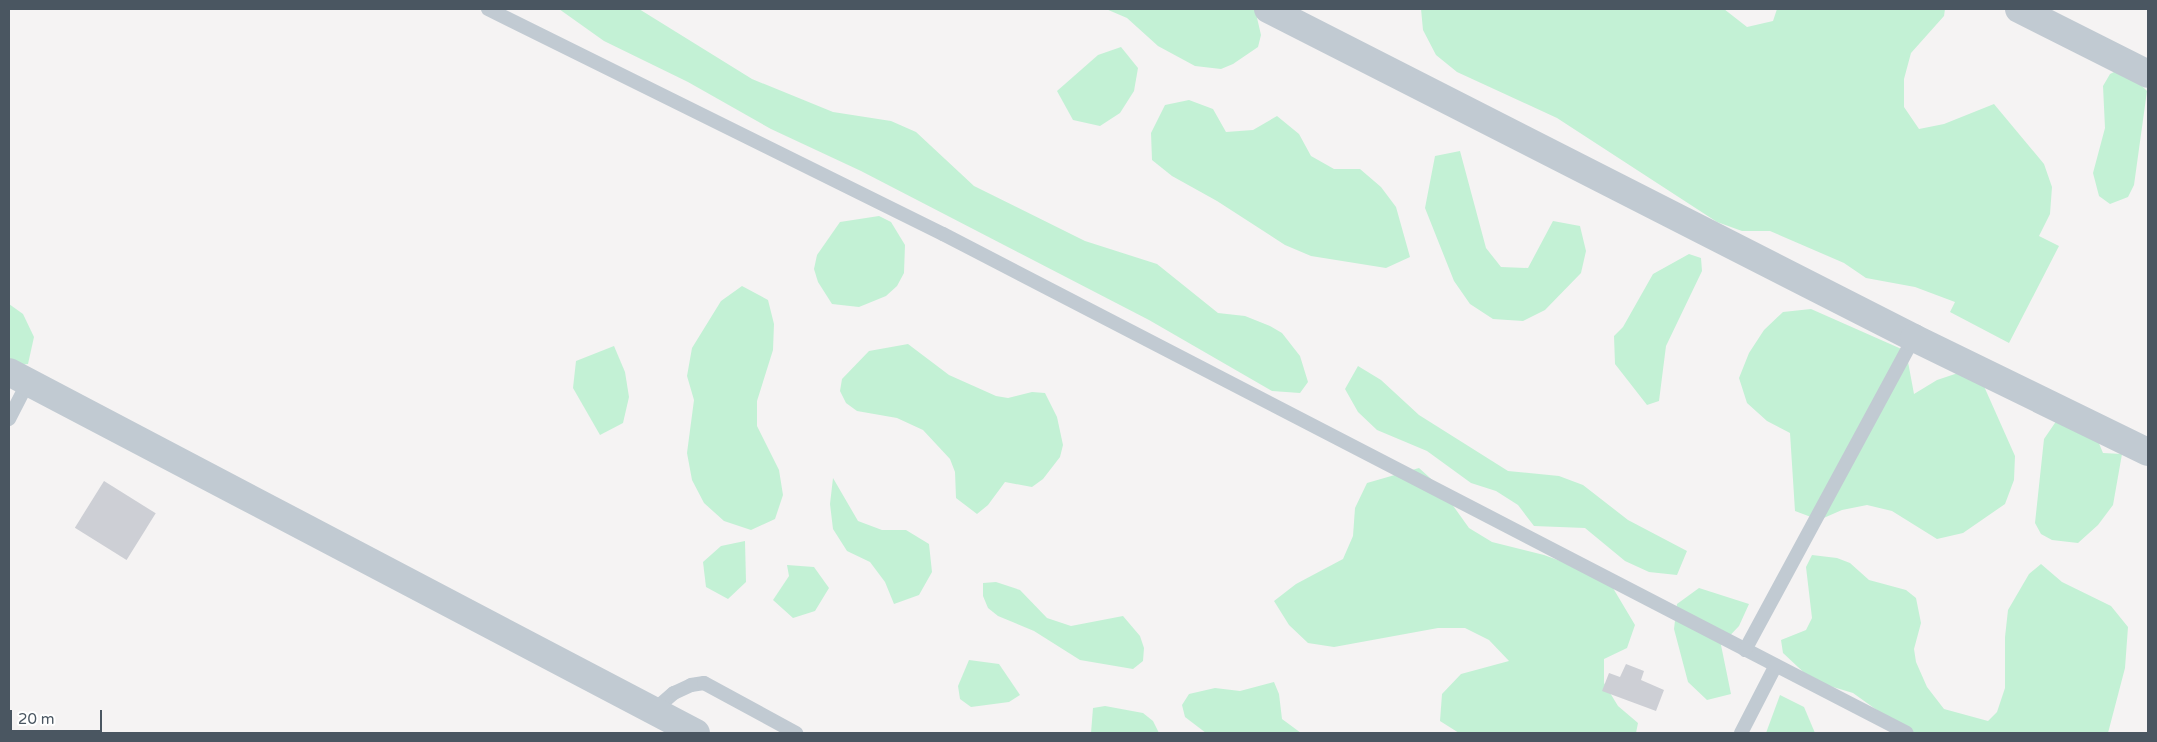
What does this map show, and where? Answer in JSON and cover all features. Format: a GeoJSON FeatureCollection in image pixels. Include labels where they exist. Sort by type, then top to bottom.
{"type":"FeatureCollection","features":[{"type":"Feature","properties":{"kind":"street"},"geometry":{"type":"LineString","coordinates":[[1268,9],[1914,338],[2148,452]]}},
{"type":"Feature","properties":{"kind":"street"},"geometry":{"type":"LineString","coordinates":[[2019,9],[2148,74]]}},
{"type":"Feature","properties":{"kind":"street"},"geometry":{"type":"LineString","coordinates":[[18,377],[696,733]]}},
{"type":"Feature","properties":{"kind":"lane"},"geometry":{"type":"LineString","coordinates":[[488,9],[943,234],[1907,733]]}},
{"type":"Feature","properties":{"kind":"lane"},"geometry":{"type":"LineString","coordinates":[[1746,650],[1914,338]]}},
{"type":"Feature","properties":{"kind":"lane"},"geometry":{"type":"LineString","coordinates":[[9,419],[18,377]]}},
{"type":"Feature","properties":{"kind":"lane"},"geometry":{"type":"LineString","coordinates":[[1741,733],[1776,666]]}},
{"type":"Feature","properties":{"kind":"lane"},"geometry":{"type":"LineString","coordinates":[[653,711],[674,693],[690,685],[704,683],[796,733]]}},
{"type":"Feature","properties":{"kind":"green space"},"geometry":{"type":"Polygon","coordinates":[[[559,9],[639,9],[752,79],[833,112],[891,121],[916,132],[974,186],[1085,241],[1157,264],[1218,313],[1245,316],[1282,333],[1300,356],[1308,382],[1300,393],[1272,391],[1149,320],[861,171],[771,129],[688,82],[604,41],[559,9]]]}},
{"type":"Feature","properties":{"kind":"green space"},"geometry":{"type":"Polygon","coordinates":[[[1106,9],[1255,9],[1261,35],[1258,47],[1233,64],[1221,69],[1195,66],[1158,46],[1127,18],[1106,9]]]}},
{"type":"Feature","properties":{"kind":"green space"},"geometry":{"type":"Polygon","coordinates":[[[1421,9],[1724,9],[1747,27],[1773,21],[1777,9],[1945,9],[1944,16],[1911,53],[1904,79],[1904,107],[1919,129],[1944,124],[1994,104],[2044,164],[2052,187],[2050,214],[2039,236],[2059,246],[2009,343],[1950,312],[1955,302],[1915,287],[1866,278],[1844,263],[1770,231],[1742,231],[1717,222],[1557,118],[1457,72],[1436,55],[1423,30],[1421,9]]]}},
{"type":"Feature","properties":{"kind":"green space"},"geometry":{"type":"Polygon","coordinates":[[[1121,47],[1138,68],[1134,91],[1120,113],[1100,126],[1073,120],[1057,91],[1098,55],[1121,47]]]}},
{"type":"Feature","properties":{"kind":"green space"},"geometry":{"type":"Polygon","coordinates":[[[2116,71],[2130,74],[2147,91],[2134,185],[2128,197],[2110,204],[2099,196],[2093,173],[2105,128],[2103,86],[2110,74],[2116,71]]]}},
{"type":"Feature","properties":{"kind":"green space"},"geometry":{"type":"Polygon","coordinates":[[[1189,100],[1213,109],[1226,132],[1253,130],[1277,116],[1299,134],[1311,156],[1334,169],[1360,169],[1381,187],[1396,207],[1410,257],[1386,268],[1311,256],[1285,245],[1217,201],[1172,176],[1152,160],[1151,133],[1165,105],[1189,100]]]}},
{"type":"Feature","properties":{"kind":"green space"},"geometry":{"type":"Polygon","coordinates":[[[1460,151],[1486,248],[1501,267],[1528,268],[1553,221],[1580,226],[1586,251],[1581,273],[1545,310],[1523,321],[1493,319],[1470,304],[1454,281],[1425,208],[1435,156],[1460,151]]]}},
{"type":"Feature","properties":{"kind":"green space"},"geometry":{"type":"Polygon","coordinates":[[[879,216],[891,222],[905,245],[904,273],[897,286],[886,296],[859,307],[832,304],[818,282],[814,269],[817,255],[840,222],[879,216]]]}},
{"type":"Feature","properties":{"kind":"green space"},"geometry":{"type":"Polygon","coordinates":[[[1689,254],[1701,258],[1702,271],[1666,346],[1659,401],[1647,405],[1615,364],[1614,336],[1623,327],[1653,274],[1689,254]]]}},
{"type":"Feature","properties":{"kind":"green space"},"geometry":{"type":"Polygon","coordinates":[[[742,286],[768,300],[774,324],[773,350],[757,401],[757,426],[779,470],[783,495],[775,519],[751,530],[724,521],[704,503],[692,480],[687,453],[694,400],[687,376],[692,348],[721,301],[742,286]]]}},
{"type":"Feature","properties":{"kind":"green space"},"geometry":{"type":"Polygon","coordinates":[[[9,304],[23,314],[34,337],[28,364],[9,366],[9,304]]]}},
{"type":"Feature","properties":{"kind":"green space"},"geometry":{"type":"Polygon","coordinates":[[[1811,309],[1906,351],[1914,394],[1937,380],[1961,372],[1983,384],[2015,456],[2014,480],[2005,504],[1963,533],[1937,539],[1892,511],[1867,505],[1842,510],[1819,520],[1795,511],[1790,433],[1767,421],[1747,403],[1739,378],[1749,353],[1764,330],[1783,312],[1811,309]]]}},
{"type":"Feature","properties":{"kind":"green space"},"geometry":{"type":"Polygon","coordinates":[[[908,344],[949,375],[996,396],[1008,398],[1032,392],[1045,393],[1057,417],[1063,445],[1060,457],[1043,479],[1032,487],[1005,482],[988,505],[977,514],[956,498],[955,472],[950,459],[923,430],[897,418],[857,411],[846,403],[840,391],[842,379],[869,351],[908,344]]]}},
{"type":"Feature","properties":{"kind":"green space"},"geometry":{"type":"Polygon","coordinates":[[[614,346],[625,372],[629,397],[623,423],[600,435],[573,388],[576,361],[614,346]]]}},
{"type":"Feature","properties":{"kind":"green space"},"geometry":{"type":"Polygon","coordinates":[[[1358,366],[1381,380],[1419,415],[1508,471],[1559,476],[1583,485],[1628,520],[1687,551],[1677,575],[1649,572],[1625,561],[1585,528],[1534,526],[1518,505],[1496,491],[1471,483],[1427,451],[1377,430],[1358,412],[1345,389],[1358,366]]]}},
{"type":"Feature","properties":{"kind":"green space"},"geometry":{"type":"Polygon","coordinates":[[[2059,417],[2093,429],[2103,453],[2122,454],[2113,505],[2098,525],[2078,543],[2052,540],[2041,534],[2035,523],[2044,439],[2059,417]]]}},
{"type":"Feature","properties":{"kind":"green space"},"geometry":{"type":"Polygon","coordinates":[[[1419,468],[1439,486],[1469,528],[1492,542],[1544,555],[1607,578],[1635,625],[1627,648],[1604,659],[1604,683],[1618,706],[1638,723],[1636,733],[1459,733],[1440,721],[1442,694],[1461,674],[1509,661],[1489,640],[1465,628],[1438,628],[1334,647],[1308,643],[1289,625],[1274,601],[1296,584],[1343,559],[1353,536],[1355,508],[1367,483],[1419,468]]]}},
{"type":"Feature","properties":{"kind":"green space"},"geometry":{"type":"Polygon","coordinates":[[[833,478],[858,521],[882,530],[906,530],[929,544],[932,572],[919,595],[894,604],[885,582],[870,562],[847,551],[833,529],[830,504],[833,478]]]}},
{"type":"Feature","properties":{"kind":"green space"},"geometry":{"type":"Polygon","coordinates":[[[745,541],[746,582],[728,599],[706,587],[703,562],[721,546],[745,541]]]}},
{"type":"Feature","properties":{"kind":"green space"},"geometry":{"type":"Polygon","coordinates":[[[1812,555],[1837,558],[1850,563],[1869,580],[1906,590],[1916,598],[1921,623],[1914,649],[1916,662],[1927,687],[1944,709],[1988,721],[1997,712],[2005,688],[2005,637],[2008,610],[2029,574],[2041,564],[2062,582],[2111,606],[2128,627],[2125,668],[2108,733],[1899,733],[1881,713],[1853,693],[1813,681],[1783,653],[1781,640],[1806,630],[1812,618],[1806,567],[1812,555]]]}},
{"type":"Feature","properties":{"kind":"green space"},"geometry":{"type":"Polygon","coordinates":[[[787,565],[814,567],[829,588],[815,611],[793,618],[773,600],[789,576],[787,565]]]}},
{"type":"Feature","properties":{"kind":"green space"},"geometry":{"type":"Polygon","coordinates":[[[996,582],[1020,590],[1047,618],[1071,626],[1123,616],[1140,636],[1144,648],[1143,661],[1133,669],[1080,660],[1034,631],[998,616],[988,608],[983,596],[983,583],[996,582]]]}},
{"type":"Feature","properties":{"kind":"green space"},"geometry":{"type":"Polygon","coordinates":[[[1699,588],[1749,604],[1739,626],[1721,645],[1731,694],[1707,700],[1688,682],[1674,629],[1677,604],[1699,588]]]}},
{"type":"Feature","properties":{"kind":"green space"},"geometry":{"type":"Polygon","coordinates":[[[969,660],[999,664],[1020,695],[1009,702],[971,707],[960,699],[958,686],[969,660]]]}},
{"type":"Feature","properties":{"kind":"green space"},"geometry":{"type":"Polygon","coordinates":[[[1274,682],[1279,694],[1282,719],[1301,733],[1206,733],[1185,717],[1182,705],[1189,694],[1215,688],[1240,691],[1274,682]]]}},
{"type":"Feature","properties":{"kind":"green space"},"geometry":{"type":"Polygon","coordinates":[[[1780,695],[1804,707],[1815,733],[1766,733],[1780,695]]]}},
{"type":"Feature","properties":{"kind":"green space"},"geometry":{"type":"Polygon","coordinates":[[[1105,706],[1143,713],[1153,721],[1159,733],[1091,733],[1093,708],[1105,706]]]}},
{"type":"Feature","properties":{"kind":"building"},"geometry":{"type":"Polygon","coordinates":[[[104,481],[156,513],[127,560],[75,528],[104,481]]]}},
{"type":"Feature","properties":{"kind":"building"},"geometry":{"type":"Polygon","coordinates":[[[1626,664],[1644,671],[1641,680],[1664,690],[1656,711],[1602,691],[1609,673],[1620,677],[1626,664]]]}}]}
